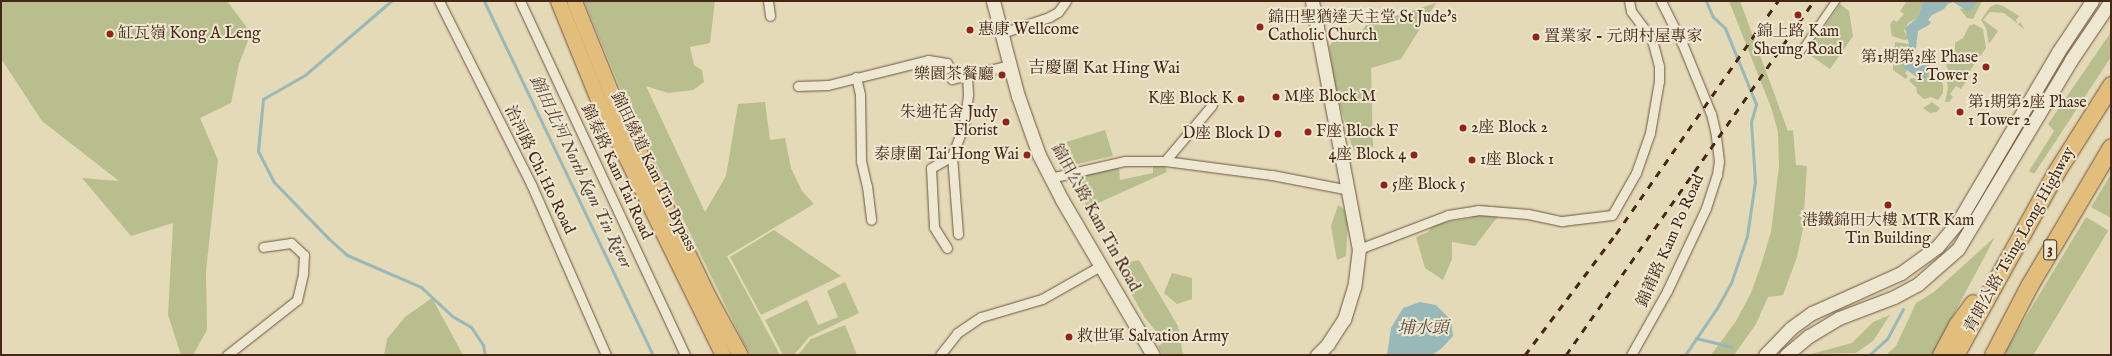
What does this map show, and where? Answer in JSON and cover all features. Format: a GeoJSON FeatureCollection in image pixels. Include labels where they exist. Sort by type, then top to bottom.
{"type":"FeatureCollection","features":[{"type":"Feature","properties":{"kind":"highway","name":"青朗公路 Tsing Long Highway"},"geometry":{"type":"LineString","coordinates":[[1956,355],[2009,255],[2056,172],[2111,85]]}},
{"type":"Feature","properties":{"kind":"highway","name":"青朗公路 Tsing Long Highway"},"geometry":{"type":"LineString","coordinates":[[1993,355],[2034,278],[2111,147]]}},
{"type":"Feature","properties":{"kind":"highway"},"geometry":{"type":"LineString","coordinates":[[1941,355],[1957,324],[2009,255]]}},
{"type":"Feature","properties":{"kind":"main road","name":"錦田繞道 Kam Tin Bypass"},"geometry":{"type":"LineString","coordinates":[[558,1],[596,95],[723,355]]}},
{"type":"Feature","properties":{"kind":"main road","name":"錦田繞道 Kam Tin Bypass"},"geometry":{"type":"LineString","coordinates":[[574,1],[616,102],[708,296],[740,355]]}},
{"type":"Feature","properties":{"kind":"main road","name":"錦田公路 Kam Tin Road"},"geometry":{"type":"LineString","coordinates":[[993,1],[1028,128],[1050,178],[1153,355]]}},
{"type":"Feature","properties":{"kind":"main road"},"geometry":{"type":"LineString","coordinates":[[1312,1],[1359,249],[1354,287],[1344,319],[1328,344],[1317,355]]}},
{"type":"Feature","properties":{"kind":"main road"},"geometry":{"type":"LineString","coordinates":[[1765,355],[1791,328],[1812,313],[1901,273],[1937,247],[1965,211],[2058,52],[2092,1]]}},
{"type":"Feature","properties":{"kind":"main road"},"geometry":{"type":"LineString","coordinates":[[1786,355],[1809,336],[1839,318],[1894,297],[1918,284],[1958,249],[1977,222],[2071,60],[2111,1]]}},
{"type":"Feature","properties":{"kind":"street","name":"治河路 Chi Ho Road"},"geometry":{"type":"LineString","coordinates":[[439,1],[530,184],[606,355]]}},
{"type":"Feature","properties":{"kind":"street","name":"錦泰路 Kam Tai Road"},"geometry":{"type":"LineString","coordinates":[[520,1],[685,355]]}},
{"type":"Feature","properties":{"kind":"street"},"geometry":{"type":"LineString","coordinates":[[768,1],[770,16]]}},
{"type":"Feature","properties":{"kind":"street"},"geometry":{"type":"LineString","coordinates":[[1002,33],[1049,18],[1066,1]]}},
{"type":"Feature","properties":{"kind":"street"},"geometry":{"type":"LineString","coordinates":[[1359,249],[1448,215],[1478,210],[1528,214],[1562,221],[1612,215],[1632,184],[1650,133],[1659,81],[1659,66],[1652,39],[1631,11],[1629,1]]}},
{"type":"Feature","properties":{"kind":"street","name":"錦莆路 Kam Po Road"},"geometry":{"type":"LineString","coordinates":[[1631,355],[1667,291],[1706,208],[1717,175],[1719,161],[1716,135],[1711,114],[1682,43],[1661,1]]}},
{"type":"Feature","properties":{"kind":"street"},"geometry":{"type":"LineString","coordinates":[[1801,50],[1835,1]]}},
{"type":"Feature","properties":{"kind":"street"},"geometry":{"type":"LineString","coordinates":[[798,86],[828,85],[928,60],[947,63],[952,79],[1010,65]]}},
{"type":"Feature","properties":{"kind":"street"},"geometry":{"type":"LineString","coordinates":[[958,234],[952,156],[964,124],[968,94],[967,76]]}},
{"type":"Feature","properties":{"kind":"street"},"geometry":{"type":"LineString","coordinates":[[856,77],[860,95],[861,160],[871,220]]}},
{"type":"Feature","properties":{"kind":"street"},"geometry":{"type":"LineString","coordinates":[[1166,161],[1212,106]]}},
{"type":"Feature","properties":{"kind":"street"},"geometry":{"type":"LineString","coordinates":[[947,248],[934,227],[931,168],[952,156]]}},
{"type":"Feature","properties":{"kind":"street"},"geometry":{"type":"LineString","coordinates":[[1050,178],[1125,161],[1166,161],[1272,175],[1349,190]]}},
{"type":"Feature","properties":{"kind":"street"},"geometry":{"type":"LineString","coordinates":[[227,355],[297,300],[303,273],[304,255],[291,243],[263,247]]}},
{"type":"Feature","properties":{"kind":"street"},"geometry":{"type":"LineString","coordinates":[[940,355],[957,333],[981,317],[1042,299],[1102,265]]}},
{"type":"Feature","properties":{"kind":"green space"},"geometry":{"type":"Polygon","coordinates":[[[1,1],[227,1],[251,33],[239,64],[231,103],[200,118],[218,160],[206,271],[207,330],[193,355],[181,355],[168,315],[173,223],[131,236],[82,178],[119,181],[42,121],[2,60],[1,1]]]}},
{"type":"Feature","properties":{"kind":"green space"},"geometry":{"type":"Polygon","coordinates":[[[584,1],[715,1],[710,43],[690,47],[694,65],[702,70],[704,82],[693,90],[668,93],[646,86],[705,212],[726,176],[738,104],[765,102],[770,140],[785,138],[791,168],[802,191],[814,204],[727,256],[780,355],[751,355],[742,340],[622,92],[584,1]]]}},
{"type":"Feature","properties":{"kind":"green space"},"geometry":{"type":"Polygon","coordinates":[[[1729,1],[1740,1],[1788,131],[1793,130],[1796,165],[1807,166],[1803,228],[1797,257],[1783,295],[1768,297],[1756,324],[1734,355],[1711,355],[1736,321],[1751,293],[1771,232],[1779,166],[1778,132],[1772,110],[1729,1]]]}},
{"type":"Feature","properties":{"kind":"green space"},"geometry":{"type":"Polygon","coordinates":[[[1907,1],[1923,1],[1918,17],[1908,23],[1904,31],[1909,39],[1904,40],[1892,36],[1890,25],[1893,20],[1897,22],[1904,14],[1900,11],[1907,1]]]}},
{"type":"Feature","properties":{"kind":"green space"},"geometry":{"type":"Polygon","coordinates":[[[1982,1],[1973,19],[1967,18],[1960,9],[1964,8],[1969,12],[1976,2],[1982,1]]]}},
{"type":"Feature","properties":{"kind":"green space"},"geometry":{"type":"Polygon","coordinates":[[[1436,3],[1401,59],[1371,68],[1373,147],[1353,150],[1335,88],[1329,46],[1339,35],[1350,29],[1358,39],[1365,26],[1436,3]]]}},
{"type":"Feature","properties":{"kind":"green space"},"geometry":{"type":"Polygon","coordinates":[[[1840,4],[1849,11],[1853,36],[1830,69],[1807,53],[1840,4]]]}},
{"type":"Feature","properties":{"kind":"green space"},"geometry":{"type":"Polygon","coordinates":[[[1996,4],[2003,6],[2019,16],[2016,20],[2018,24],[2004,13],[1990,12],[1983,20],[1998,31],[1989,44],[1986,28],[1981,20],[1990,7],[1996,4]]]}},
{"type":"Feature","properties":{"kind":"green space"},"geometry":{"type":"Polygon","coordinates":[[[2020,22],[2025,30],[2018,25],[2020,22]]]}},
{"type":"Feature","properties":{"kind":"green space"},"geometry":{"type":"Polygon","coordinates":[[[1974,24],[1983,29],[1986,48],[1969,72],[1950,72],[1946,66],[1948,59],[1955,51],[1955,43],[1963,38],[1969,26],[1974,24]]]}},
{"type":"Feature","properties":{"kind":"green space"},"geometry":{"type":"Polygon","coordinates":[[[2111,32],[2111,57],[2034,174],[2029,171],[2054,131],[2048,124],[2111,32]]]}},
{"type":"Feature","properties":{"kind":"green space"},"geometry":{"type":"Polygon","coordinates":[[[1895,42],[1909,44],[1902,59],[1907,70],[1905,73],[1908,76],[1906,79],[1893,70],[1895,42]]]}},
{"type":"Feature","properties":{"kind":"green space"},"geometry":{"type":"Polygon","coordinates":[[[1925,59],[1943,84],[1943,93],[1938,100],[1931,97],[1924,99],[1917,93],[1916,87],[1909,81],[1911,78],[1919,79],[1927,71],[1925,59]]]}},
{"type":"Feature","properties":{"kind":"green space"},"geometry":{"type":"Polygon","coordinates":[[[1967,75],[1969,77],[1961,89],[1956,86],[1950,94],[1953,97],[1949,102],[1945,102],[1948,88],[1946,77],[1967,75]]]}},
{"type":"Feature","properties":{"kind":"green space"},"geometry":{"type":"Polygon","coordinates":[[[1932,102],[1940,108],[1937,112],[1930,113],[1923,108],[1932,102]]]}},
{"type":"Feature","properties":{"kind":"green space"},"geometry":{"type":"Polygon","coordinates":[[[1105,130],[1113,156],[1064,167],[1061,146],[1066,142],[1105,130]]]}},
{"type":"Feature","properties":{"kind":"green space"},"geometry":{"type":"Polygon","coordinates":[[[1164,163],[1167,172],[1087,208],[1074,177],[1119,168],[1120,180],[1153,173],[1153,165],[1164,163]]]}},
{"type":"Feature","properties":{"kind":"green space"},"geometry":{"type":"Polygon","coordinates":[[[2111,174],[2111,218],[2091,207],[2111,174]]]}},
{"type":"Feature","properties":{"kind":"green space"},"geometry":{"type":"Polygon","coordinates":[[[1338,205],[1344,209],[1348,223],[1346,256],[1337,260],[1331,226],[1338,205]]]}},
{"type":"Feature","properties":{"kind":"green space"},"geometry":{"type":"Polygon","coordinates":[[[1487,205],[1499,215],[1475,246],[1452,242],[1452,259],[1443,280],[1425,268],[1416,237],[1428,232],[1434,224],[1471,218],[1487,205]]]}},
{"type":"Feature","properties":{"kind":"green space"},"geometry":{"type":"Polygon","coordinates":[[[2086,217],[2108,230],[2033,355],[2009,355],[2005,352],[2086,217]]]}},
{"type":"Feature","properties":{"kind":"green space"},"geometry":{"type":"Polygon","coordinates":[[[774,230],[841,276],[761,315],[730,257],[774,230]]]}},
{"type":"Feature","properties":{"kind":"green space"},"geometry":{"type":"Polygon","coordinates":[[[1995,237],[1932,355],[1886,355],[1896,346],[1916,303],[1934,292],[1995,237]]]}},
{"type":"Feature","properties":{"kind":"green space"},"geometry":{"type":"Polygon","coordinates":[[[1139,260],[1178,326],[1183,355],[1163,355],[1158,346],[1165,342],[1145,318],[1115,265],[1139,260]]]}},
{"type":"Feature","properties":{"kind":"green space"},"geometry":{"type":"Polygon","coordinates":[[[1172,273],[1192,278],[1192,299],[1177,304],[1164,293],[1172,273]]]}},
{"type":"Feature","properties":{"kind":"green space"},"geometry":{"type":"Polygon","coordinates":[[[845,282],[859,313],[809,337],[794,355],[783,355],[765,320],[807,300],[818,325],[838,317],[827,291],[845,282]]]}},
{"type":"Feature","properties":{"kind":"green space"},"geometry":{"type":"Polygon","coordinates":[[[432,298],[463,355],[384,355],[387,339],[405,317],[432,298]]]}},
{"type":"Feature","properties":{"kind":"green space"},"geometry":{"type":"Polygon","coordinates":[[[1890,315],[1873,341],[1856,353],[1811,354],[1852,343],[1873,322],[1890,315]]]}},
{"type":"Feature","properties":{"kind":"green space"},"geometry":{"type":"Polygon","coordinates":[[[845,325],[857,355],[798,355],[811,339],[845,325]]]}},
{"type":"Feature","properties":{"kind":"water"},"geometry":{"type":"Polygon","coordinates":[[[1923,1],[1978,1],[1969,12],[1953,2],[1948,4],[1944,9],[1932,15],[1928,20],[1931,22],[1929,25],[1918,31],[1915,56],[1924,60],[1928,73],[1926,78],[1921,80],[1904,68],[1901,62],[1909,44],[1905,28],[1918,17],[1923,1]]]}},
{"type":"Feature","properties":{"kind":"water","name":"埔水頭"},"geometry":{"type":"Polygon","coordinates":[[[1420,302],[1436,305],[1451,320],[1453,336],[1442,348],[1432,355],[1387,355],[1391,328],[1403,308],[1420,302]]]}},
{"type":"Feature","properties":{"kind":"waterway"},"geometry":{"type":"LineString","coordinates":[[391,1],[305,75],[263,99],[258,151],[274,182],[328,238],[347,255],[421,287],[452,316],[471,327],[483,345],[485,355]]}},
{"type":"Feature","properties":{"kind":"waterway","name":"錦田北河 North Kam Tin River"},"geometry":{"type":"LineString","coordinates":[[484,1],[653,355]]}},
{"type":"Feature","properties":{"kind":"waterway"},"geometry":{"type":"LineString","coordinates":[[1685,355],[1717,308],[1731,283],[1747,236],[1755,182],[1751,122],[1756,104],[1725,28],[1713,17],[1706,1]]}},
{"type":"Feature","properties":{"kind":"waterway"},"geometry":{"type":"LineString","coordinates":[[1869,355],[1887,339],[1903,309]]}},
{"type":"Feature","properties":{"kind":"waterway"},"geometry":{"type":"LineString","coordinates":[[1696,338],[1732,347]]}},
{"type":"Feature","properties":{"kind":"railway"},"geometry":{"type":"LineString","coordinates":[[1525,355],[1616,234],[1778,1]]}},
{"type":"Feature","properties":{"kind":"railway"},"geometry":{"type":"LineString","coordinates":[[1566,355],[1814,1]]}},
{"type":"Feature","properties":{"kind":"place","name":"錦上路 Kam Sheung Road"},"geometry":{"type":"Point","coordinates":[1798,15]}},
{"type":"Feature","properties":{"kind":"place","name":"錦田聖猶達天主堂 St Jude's Catholic Church"},"geometry":{"type":"Point","coordinates":[1260,27]}},
{"type":"Feature","properties":{"kind":"place","name":"惠康 Wellcome"},"geometry":{"type":"Point","coordinates":[970,30]}},
{"type":"Feature","properties":{"kind":"place","name":"缸瓦嶺 Kong A Leng"},"geometry":{"type":"Point","coordinates":[110,34]}},
{"type":"Feature","properties":{"kind":"place","name":"置業家 - 元朗村屋專家"},"geometry":{"type":"Point","coordinates":[1536,37]}},
{"type":"Feature","properties":{"kind":"place","name":"第1期第3座 Phase 1 Tower 3"},"geometry":{"type":"Point","coordinates":[1986,67]}},
{"type":"Feature","properties":{"kind":"place","name":"樂園茶餐廳"},"geometry":{"type":"Point","coordinates":[1002,75]}},
{"type":"Feature","properties":{"kind":"place","name":"M座 Block M"},"geometry":{"type":"Point","coordinates":[1276,97]}},
{"type":"Feature","properties":{"kind":"place","name":"K座 Block K"},"geometry":{"type":"Point","coordinates":[1241,99]}},
{"type":"Feature","properties":{"kind":"place","name":"第1期第2座 Phase 1 Tower 2"},"geometry":{"type":"Point","coordinates":[1960,112]}},
{"type":"Feature","properties":{"kind":"place","name":"朱迪花舍 Judy Florist"},"geometry":{"type":"Point","coordinates":[1006,122]}},
{"type":"Feature","properties":{"kind":"place","name":"2座 Block 2"},"geometry":{"type":"Point","coordinates":[1463,128]}},
{"type":"Feature","properties":{"kind":"place","name":"F座 Block F"},"geometry":{"type":"Point","coordinates":[1308,132]}},
{"type":"Feature","properties":{"kind":"place","name":"D座 Block D"},"geometry":{"type":"Point","coordinates":[1278,134]}},
{"type":"Feature","properties":{"kind":"place","name":"泰康圍 Tai Hong Wai"},"geometry":{"type":"Point","coordinates":[1027,155]}},
{"type":"Feature","properties":{"kind":"place","name":"4座 Block 4"},"geometry":{"type":"Point","coordinates":[1414,155]}},
{"type":"Feature","properties":{"kind":"place","name":"1座 Block 1"},"geometry":{"type":"Point","coordinates":[1472,160]}},
{"type":"Feature","properties":{"kind":"place","name":"5座 Block 5"},"geometry":{"type":"Point","coordinates":[1384,185]}},
{"type":"Feature","properties":{"kind":"place","name":"港鐵錦田大樓 MTR Kam Tin Building"},"geometry":{"type":"Point","coordinates":[1888,205]}},
{"type":"Feature","properties":{"kind":"place","name":"救世軍 Salvation Army"},"geometry":{"type":"Point","coordinates":[1069,337]}},
{"type":"Feature","properties":{"kind":"district","name":"吉慶圍 Kat Hing Wai"},"geometry":{"type":"Point","coordinates":[1104,69]}}]}
